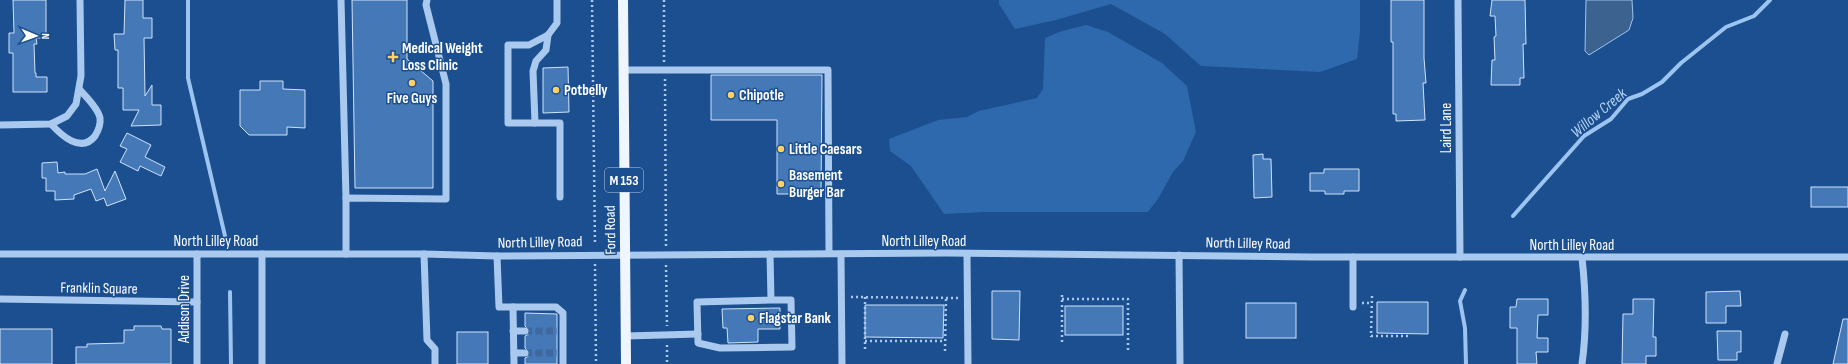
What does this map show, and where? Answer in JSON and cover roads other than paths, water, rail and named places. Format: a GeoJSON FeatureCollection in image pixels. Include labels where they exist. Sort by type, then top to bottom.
{"type":"FeatureCollection","features":[{"type":"Feature","properties":{"kind":"main road","name":"Ford Road"},"geometry":{"type":"LineString","coordinates":[[623,0],[626,364]]}},
{"type":"Feature","properties":{"kind":"street"},"geometry":{"type":"LineString","coordinates":[[0,125],[51,124],[59,121],[72,110],[76,104],[80,90],[80,0]]}},
{"type":"Feature","properties":{"kind":"street"},"geometry":{"type":"LineString","coordinates":[[341,0],[346,254]]}},
{"type":"Feature","properties":{"kind":"street"},"geometry":{"type":"LineString","coordinates":[[346,198],[446,199],[446,84],[426,5],[427,0]]}},
{"type":"Feature","properties":{"kind":"street"},"geometry":{"type":"LineString","coordinates":[[557,0],[557,23],[548,35],[529,45],[508,45],[508,123],[560,123],[560,197]]}},
{"type":"Feature","properties":{"kind":"street","name":"Laird Lane"},"geometry":{"type":"LineString","coordinates":[[1458,0],[1460,257]]}},
{"type":"Feature","properties":{"kind":"street"},"geometry":{"type":"LineString","coordinates":[[535,123],[533,71],[536,61],[546,50],[548,35]]}},
{"type":"Feature","properties":{"kind":"street"},"geometry":{"type":"LineString","coordinates":[[623,70],[828,70],[829,254]]}},
{"type":"Feature","properties":{"kind":"street"},"geometry":{"type":"LineString","coordinates":[[51,124],[59,133],[72,142],[80,144],[88,142],[93,137],[99,129],[100,117],[88,98],[80,90]]}},
{"type":"Feature","properties":{"kind":"street","name":"North Lilley Road"},"geometry":{"type":"LineString","coordinates":[[0,254],[424,254],[497,256],[625,254],[967,254],[1582,258],[1848,257]]}},
{"type":"Feature","properties":{"kind":"street","name":"Addison Drive"},"geometry":{"type":"LineString","coordinates":[[197,254],[197,364]]}},
{"type":"Feature","properties":{"kind":"street"},"geometry":{"type":"LineString","coordinates":[[262,254],[262,364]]}},
{"type":"Feature","properties":{"kind":"street"},"geometry":{"type":"LineString","coordinates":[[424,254],[426,340],[435,349],[435,364]]}},
{"type":"Feature","properties":{"kind":"street"},"geometry":{"type":"LineString","coordinates":[[770,254],[771,300]]}},
{"type":"Feature","properties":{"kind":"street"},"geometry":{"type":"LineString","coordinates":[[841,254],[842,364]]}},
{"type":"Feature","properties":{"kind":"street"},"geometry":{"type":"LineString","coordinates":[[967,254],[968,364]]}},
{"type":"Feature","properties":{"kind":"street"},"geometry":{"type":"LineString","coordinates":[[1179,255],[1180,364]]}},
{"type":"Feature","properties":{"kind":"street"},"geometry":{"type":"LineString","coordinates":[[497,256],[499,307],[556,308],[563,313],[560,331],[560,353],[563,364]]}},
{"type":"Feature","properties":{"kind":"street"},"geometry":{"type":"LineString","coordinates":[[1353,257],[1353,307]]}},
{"type":"Feature","properties":{"kind":"street"},"geometry":{"type":"LineString","coordinates":[[1582,258],[1586,293],[1586,321],[1582,364]]}},
{"type":"Feature","properties":{"kind":"street","name":"Franklin Square"},"geometry":{"type":"LineString","coordinates":[[0,299],[197,302]]}},
{"type":"Feature","properties":{"kind":"street"},"geometry":{"type":"LineString","coordinates":[[791,300],[792,347],[720,348],[698,344],[698,334],[697,302],[791,300]]}},
{"type":"Feature","properties":{"kind":"street"},"geometry":{"type":"LineString","coordinates":[[513,307],[514,364]]}},
{"type":"Feature","properties":{"kind":"street"},"geometry":{"type":"LineString","coordinates":[[513,331],[525,331]]}},
{"type":"Feature","properties":{"kind":"street"},"geometry":{"type":"LineString","coordinates":[[626,336],[698,334]]}},
{"type":"Feature","properties":{"kind":"street"},"geometry":{"type":"LineString","coordinates":[[1777,364],[1785,334]]}},
{"type":"Feature","properties":{"kind":"street"},"geometry":{"type":"LineString","coordinates":[[514,353],[525,353]]}},
{"type":"Feature","properties":{"kind":"waterway"},"geometry":{"type":"LineString","coordinates":[[188,0],[188,78],[225,236]]}},
{"type":"Feature","properties":{"kind":"waterway","name":"Willow Creek"},"geometry":{"type":"LineString","coordinates":[[1513,216],[1584,136],[1611,119],[1628,99],[1642,94],[1662,82],[1681,63],[1726,27],[1754,16],[1770,0]]}},
{"type":"Feature","properties":{"kind":"waterway","name":"Willow Creek"},"geometry":{"type":"LineString","coordinates":[[1465,290],[1460,301],[1465,328],[1466,364]]}},
{"type":"Feature","properties":{"kind":"waterway"},"geometry":{"type":"LineString","coordinates":[[230,292],[231,364]]}},
{"type":"Feature","properties":{"kind":"tunnel"},"geometry":{"type":"LineString","coordinates":[[525,331],[557,331]]}},
{"type":"Feature","properties":{"kind":"tunnel"},"geometry":{"type":"LineString","coordinates":[[525,353],[557,353]]}},
{"type":"Feature","properties":{"kind":"place","name":"Medical Weight Loss Clinic"},"geometry":{"type":"Point","coordinates":[393,57]}},
{"type":"Feature","properties":{"kind":"place","name":"Five Guys"},"geometry":{"type":"Point","coordinates":[412,83]}},
{"type":"Feature","properties":{"kind":"place","name":"Potbelly"},"geometry":{"type":"Point","coordinates":[556,90]}},
{"type":"Feature","properties":{"kind":"place","name":"Chipotle"},"geometry":{"type":"Point","coordinates":[731,95]}},
{"type":"Feature","properties":{"kind":"place","name":"Little Caesars"},"geometry":{"type":"Point","coordinates":[781,149]}},
{"type":"Feature","properties":{"kind":"place","name":"Basement Burger Bar"},"geometry":{"type":"Point","coordinates":[781,184]}},
{"type":"Feature","properties":{"kind":"place","name":"Flagstar Bank"},"geometry":{"type":"Point","coordinates":[751,318]}}]}
